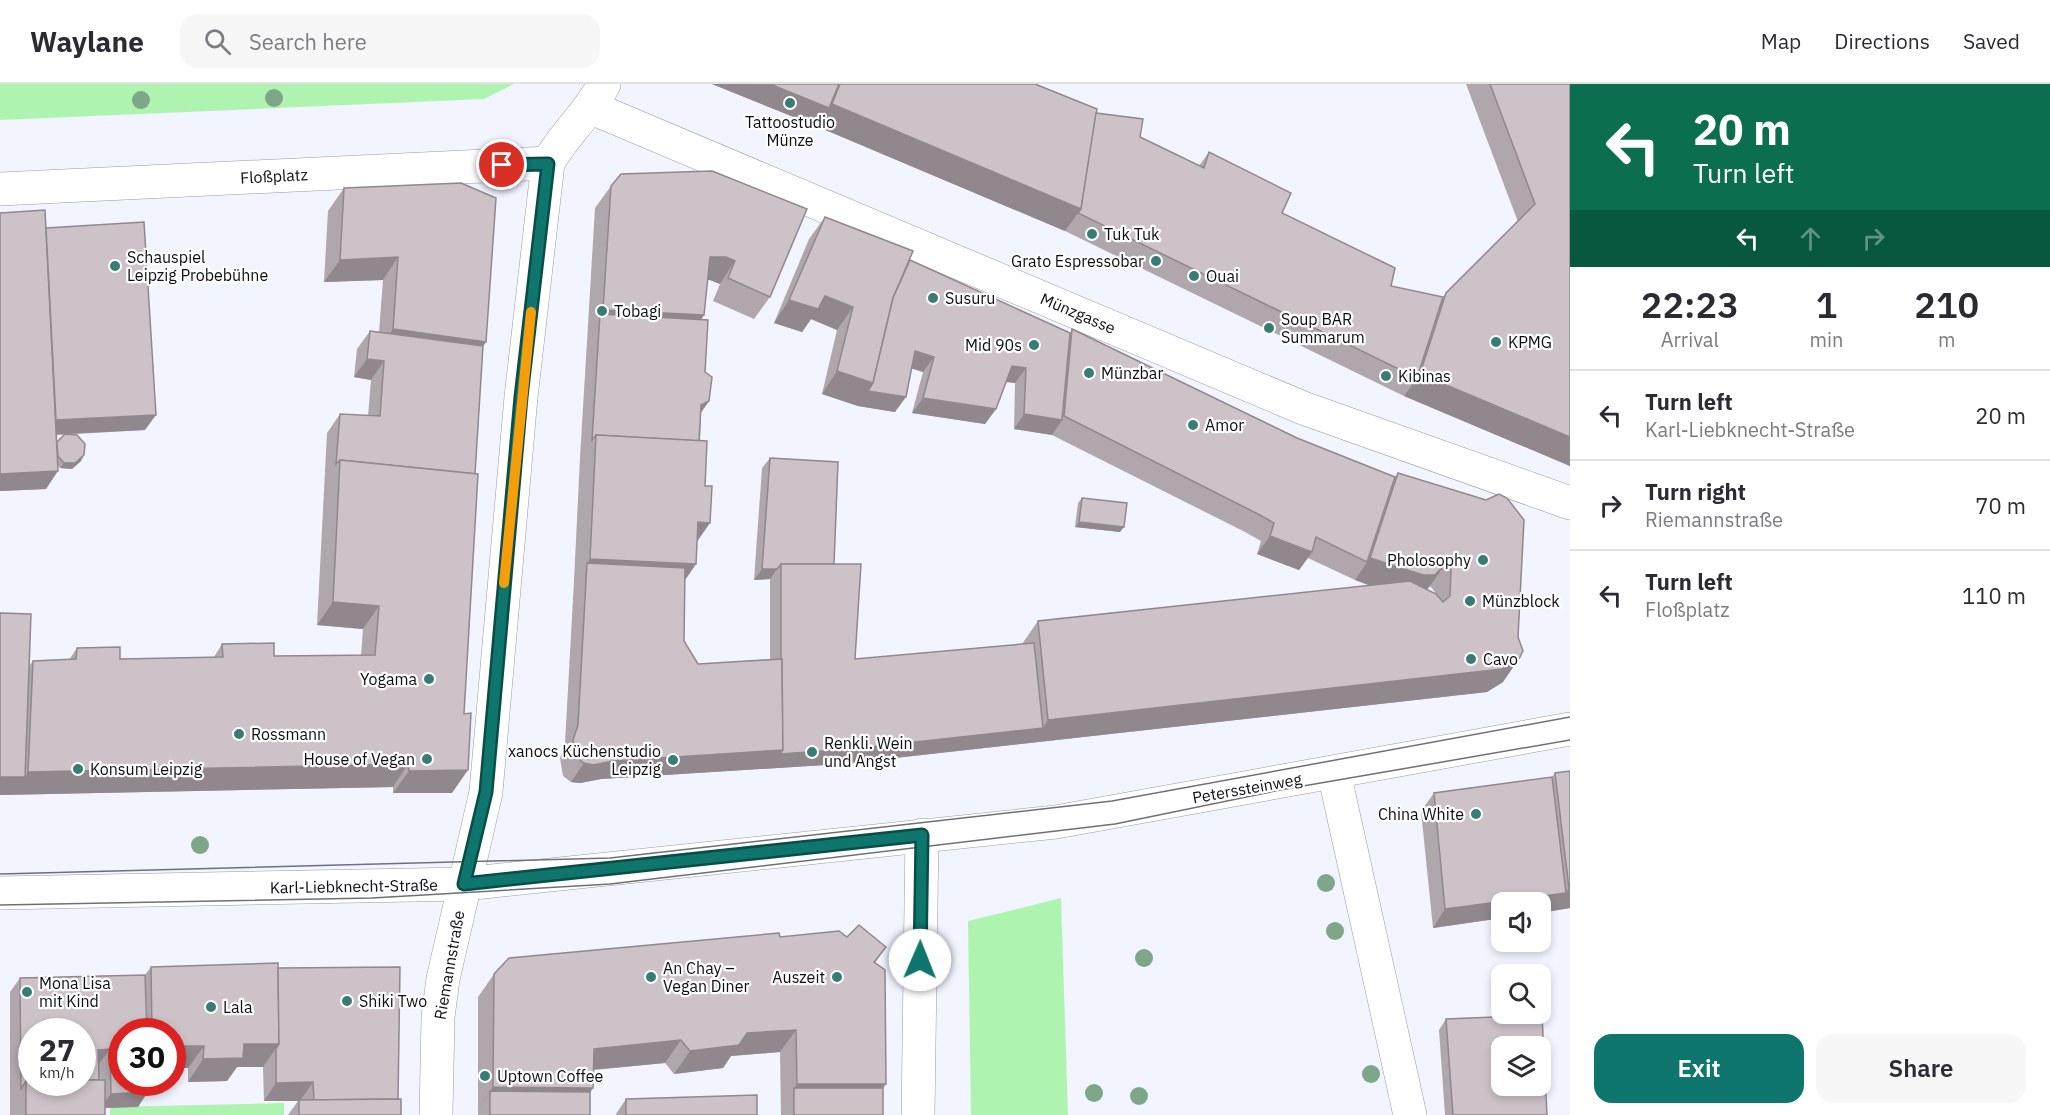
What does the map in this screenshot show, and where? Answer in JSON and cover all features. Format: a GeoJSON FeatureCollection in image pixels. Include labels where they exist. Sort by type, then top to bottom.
{"type":"FeatureCollection","features":[{"type":"Feature","properties":{"kind":"street","name":"Riemannstraße"},"geometry":{"type":"LineString","coordinates":[[436,1115],[438,1017],[448,952],[486,792],[521,397],[548,164],[559,144],[598,96]]}},
{"type":"Feature","properties":{"kind":"street","name":"Münzgasse"},"geometry":{"type":"LineString","coordinates":[[598,96],[1304,408],[1570,503]]}},
{"type":"Feature","properties":{"kind":"street","name":"Floßplatz"},"geometry":{"type":"LineString","coordinates":[[0,189],[548,164]]}},
{"type":"Feature","properties":{"kind":"street","name":"Peterssteinweg"},"geometry":{"type":"LineString","coordinates":[[922,835],[1056,822],[1570,729]]}},
{"type":"Feature","properties":{"kind":"street"},"geometry":{"type":"LineString","coordinates":[[1334,773],[1410,1115]]}},
{"type":"Feature","properties":{"kind":"street","name":"Karl-Liebknecht-Straße"},"geometry":{"type":"LineString","coordinates":[[0,893],[464,884],[922,835]]}},
{"type":"Feature","properties":{"kind":"street"},"geometry":{"type":"LineString","coordinates":[[918,1115],[922,835]]}},
{"type":"Feature","properties":{"kind":"green space"},"geometry":{"type":"Polygon","coordinates":[[[0,84],[514,84],[484,99],[0,120],[0,84]]]}},
{"type":"Feature","properties":{"kind":"green space"},"geometry":{"type":"Polygon","coordinates":[[[1061,898],[1068,1115],[971,1115],[968,921],[1061,898]]]}},
{"type":"Feature","properties":{"kind":"green space"},"geometry":{"type":"Polygon","coordinates":[[[284,1103],[284,1115],[110,1115],[110,1107],[284,1103]]]}},
{"type":"Feature","properties":{"kind":"building"},"geometry":{"type":"Polygon","coordinates":[[[770,84],[839,84],[829,108],[770,84]]]}},
{"type":"Feature","properties":{"kind":"building"},"geometry":{"type":"Polygon","coordinates":[[[840,84],[1035,84],[1097,109],[1081,209],[832,104],[840,84]]]}},
{"type":"Feature","properties":{"kind":"building","name":"KPMG"},"geometry":{"type":"Polygon","coordinates":[[[1490,84],[1570,84],[1570,437],[1420,374],[1446,293],[1535,204],[1490,84]]]}},
{"type":"Feature","properties":{"kind":"building"},"geometry":{"type":"Polygon","coordinates":[[[1096,113],[1143,119],[1140,137],[1204,168],[1209,152],[1291,193],[1282,213],[1395,268],[1391,286],[1443,297],[1417,378],[1078,213],[1081,209],[1096,113]]]}},
{"type":"Feature","properties":{"kind":"building"},"geometry":{"type":"Polygon","coordinates":[[[712,171],[807,209],[770,297],[728,278],[735,261],[726,257],[710,257],[704,315],[603,310],[611,186],[621,174],[712,171]]]}},
{"type":"Feature","properties":{"kind":"building"},"geometry":{"type":"Polygon","coordinates":[[[461,183],[496,198],[486,342],[393,329],[398,257],[340,260],[344,188],[461,183]]]}},
{"type":"Feature","properties":{"kind":"building"},"geometry":{"type":"Polygon","coordinates":[[[45,210],[58,471],[0,474],[0,213],[45,210]]]}},
{"type":"Feature","properties":{"kind":"building"},"geometry":{"type":"Polygon","coordinates":[[[825,217],[913,251],[893,298],[873,383],[837,371],[853,307],[825,296],[818,309],[789,300],[825,217]]]}},
{"type":"Feature","properties":{"kind":"building"},"geometry":{"type":"Polygon","coordinates":[[[144,222],[156,415],[56,420],[46,228],[144,222]]]}},
{"type":"Feature","properties":{"kind":"building"},"geometry":{"type":"Polygon","coordinates":[[[910,260],[1070,333],[1062,420],[1024,414],[1026,368],[1012,366],[996,409],[923,398],[934,357],[915,351],[906,397],[868,391],[873,383],[893,298],[910,260]]]}},
{"type":"Feature","properties":{"kind":"building"},"geometry":{"type":"Polygon","coordinates":[[[600,314],[708,320],[705,372],[712,377],[709,401],[701,405],[699,441],[596,435],[592,440],[600,314]]]}},
{"type":"Feature","properties":{"kind":"building"},"geometry":{"type":"Polygon","coordinates":[[[1072,329],[1297,438],[1395,477],[1367,562],[1316,537],[1312,552],[1270,536],[1274,523],[1064,416],[1072,329]]]}},
{"type":"Feature","properties":{"kind":"building"},"geometry":{"type":"Polygon","coordinates":[[[370,331],[483,346],[475,474],[340,460],[336,464],[340,414],[380,416],[384,361],[367,359],[370,331]]]}},
{"type":"Feature","properties":{"kind":"building"},"geometry":{"type":"Polygon","coordinates":[[[65,434],[77,435],[85,444],[84,455],[75,463],[64,463],[58,456],[57,442],[65,434]]]}},
{"type":"Feature","properties":{"kind":"building"},"geometry":{"type":"Polygon","coordinates":[[[596,435],[707,441],[705,486],[712,486],[710,523],[698,522],[696,564],[590,559],[596,435]]]}},
{"type":"Feature","properties":{"kind":"building"},"geometry":{"type":"Polygon","coordinates":[[[770,458],[838,462],[834,564],[781,564],[777,569],[762,569],[770,458]]]}},
{"type":"Feature","properties":{"kind":"building"},"geometry":{"type":"Polygon","coordinates":[[[340,460],[478,474],[464,714],[471,713],[468,770],[409,771],[408,764],[28,772],[33,661],[76,659],[77,648],[120,647],[120,659],[223,657],[222,644],[274,643],[274,656],[375,655],[379,606],[333,602],[340,460]]]}},
{"type":"Feature","properties":{"kind":"building"},"geometry":{"type":"Polygon","coordinates":[[[1398,473],[1486,500],[1499,494],[1507,498],[1524,520],[1518,637],[1523,651],[1519,659],[1502,669],[1048,720],[1038,621],[1410,581],[1436,594],[1443,602],[1450,596],[1451,570],[1446,563],[1435,575],[1423,575],[1370,558],[1398,473]]]}},
{"type":"Feature","properties":{"kind":"building"},"geometry":{"type":"Polygon","coordinates":[[[1082,498],[1127,503],[1124,527],[1079,522],[1082,498]]]}},
{"type":"Feature","properties":{"kind":"building"},"geometry":{"type":"Polygon","coordinates":[[[587,563],[685,568],[684,641],[698,664],[782,659],[783,750],[613,761],[593,765],[584,763],[576,757],[573,740],[578,725],[587,563]]]}},
{"type":"Feature","properties":{"kind":"building"},"geometry":{"type":"Polygon","coordinates":[[[781,564],[861,564],[855,659],[1034,643],[1043,728],[851,749],[780,754],[783,750],[781,564]]]}},
{"type":"Feature","properties":{"kind":"building"},"geometry":{"type":"Polygon","coordinates":[[[0,613],[31,614],[25,777],[0,777],[0,613]]]}},
{"type":"Feature","properties":{"kind":"building"},"geometry":{"type":"Polygon","coordinates":[[[1570,771],[1570,888],[1569,888],[1555,773],[1570,771]]]}},
{"type":"Feature","properties":{"kind":"building"},"geometry":{"type":"Polygon","coordinates":[[[1552,777],[1566,893],[1551,895],[1551,892],[1491,892],[1491,903],[1445,909],[1434,793],[1552,777]]]}},
{"type":"Feature","properties":{"kind":"building"},"geometry":{"type":"Polygon","coordinates":[[[859,925],[886,947],[874,962],[885,970],[886,1084],[797,1084],[796,1030],[747,1033],[739,1045],[690,1051],[681,1040],[594,1049],[593,1088],[493,1087],[494,974],[509,958],[779,933],[780,937],[839,931],[847,937],[859,925]]]}},
{"type":"Feature","properties":{"kind":"building"},"geometry":{"type":"Polygon","coordinates":[[[278,963],[279,1044],[244,1044],[243,1058],[203,1059],[204,1046],[186,1046],[186,1018],[152,1018],[151,967],[278,963]]]}},
{"type":"Feature","properties":{"kind":"building"},"geometry":{"type":"Polygon","coordinates":[[[400,967],[398,1099],[314,1100],[313,1082],[276,1083],[276,1049],[279,1044],[278,968],[400,967]]]}},
{"type":"Feature","properties":{"kind":"building"},"geometry":{"type":"Polygon","coordinates":[[[145,975],[147,1018],[108,1018],[108,1049],[98,1050],[99,1080],[96,1080],[96,1018],[20,1018],[20,978],[145,975]]]}},
{"type":"Feature","properties":{"kind":"building"},"geometry":{"type":"Polygon","coordinates":[[[1491,1017],[1491,1024],[1542,1024],[1543,1036],[1491,1036],[1491,1096],[1546,1096],[1547,1115],[1453,1115],[1446,1019],[1491,1017]]]}},
{"type":"Feature","properties":{"kind":"building"},"geometry":{"type":"Polygon","coordinates":[[[96,1080],[105,1080],[105,1115],[26,1115],[26,1096],[96,1096],[96,1080]]]}},
{"type":"Feature","properties":{"kind":"building"},"geometry":{"type":"Polygon","coordinates":[[[794,1088],[883,1088],[883,1115],[794,1115],[794,1088]]]}},
{"type":"Feature","properties":{"kind":"building"},"geometry":{"type":"Polygon","coordinates":[[[490,1091],[590,1092],[590,1115],[490,1115],[490,1091]]]}},
{"type":"Feature","properties":{"kind":"building"},"geometry":{"type":"Polygon","coordinates":[[[757,1095],[757,1115],[626,1115],[626,1099],[757,1095]]]}},
{"type":"Feature","properties":{"kind":"building"},"geometry":{"type":"Polygon","coordinates":[[[401,1099],[401,1115],[299,1115],[299,1100],[401,1099]]]}},
{"type":"Feature","properties":{"kind":"tram line"},"geometry":{"type":"LineString","coordinates":[[0,874],[610,858],[1112,801],[1570,717]]}},
{"type":"Feature","properties":{"kind":"tram line"},"geometry":{"type":"LineString","coordinates":[[0,905],[372,898],[610,884],[1115,824],[1280,790],[1570,740]]}},
{"type":"Feature","properties":{"kind":"slow traffic"},"geometry":{"type":"LineString","coordinates":[[504,583],[531,312]]}},
{"type":"Feature","properties":{"kind":"place","name":"Tattoostudio Münze"},"geometry":{"type":"Point","coordinates":[790,103]}},
{"type":"Feature","properties":{"kind":"place","name":"Tuk Tuk"},"geometry":{"type":"Point","coordinates":[1092,234]}},
{"type":"Feature","properties":{"kind":"place","name":"Grato Espressobar"},"geometry":{"type":"Point","coordinates":[1156,261]}},
{"type":"Feature","properties":{"kind":"place","name":"Schauspiel Leipzig Probebühne"},"geometry":{"type":"Point","coordinates":[115,266]}},
{"type":"Feature","properties":{"kind":"place","name":"Ouai"},"geometry":{"type":"Point","coordinates":[1194,276]}},
{"type":"Feature","properties":{"kind":"place","name":"Susuru"},"geometry":{"type":"Point","coordinates":[933,298]}},
{"type":"Feature","properties":{"kind":"place","name":"Tobagi"},"geometry":{"type":"Point","coordinates":[602,311]}},
{"type":"Feature","properties":{"kind":"place","name":"Soup BAR Summarum"},"geometry":{"type":"Point","coordinates":[1269,328]}},
{"type":"Feature","properties":{"kind":"place","name":"KPMG"},"geometry":{"type":"Point","coordinates":[1496,342]}},
{"type":"Feature","properties":{"kind":"place","name":"Mid 90s"},"geometry":{"type":"Point","coordinates":[1034,345]}},
{"type":"Feature","properties":{"kind":"place","name":"Münzbar"},"geometry":{"type":"Point","coordinates":[1089,373]}},
{"type":"Feature","properties":{"kind":"place","name":"Kibinas"},"geometry":{"type":"Point","coordinates":[1386,376]}},
{"type":"Feature","properties":{"kind":"place","name":"Amor"},"geometry":{"type":"Point","coordinates":[1193,425]}},
{"type":"Feature","properties":{"kind":"place","name":"Pholosophy"},"geometry":{"type":"Point","coordinates":[1483,560]}},
{"type":"Feature","properties":{"kind":"place","name":"Münzblock"},"geometry":{"type":"Point","coordinates":[1470,601]}},
{"type":"Feature","properties":{"kind":"place","name":"Cavo"},"geometry":{"type":"Point","coordinates":[1471,659]}},
{"type":"Feature","properties":{"kind":"place","name":"Yogama"},"geometry":{"type":"Point","coordinates":[429,679]}},
{"type":"Feature","properties":{"kind":"place","name":"Rossmann"},"geometry":{"type":"Point","coordinates":[239,734]}},
{"type":"Feature","properties":{"kind":"place","name":"Renkli. Wein und Angst"},"geometry":{"type":"Point","coordinates":[812,752]}},
{"type":"Feature","properties":{"kind":"place","name":"House of Vegan"},"geometry":{"type":"Point","coordinates":[427,759]}},
{"type":"Feature","properties":{"kind":"place","name":"xanocs Küchenstudio Leipzig"},"geometry":{"type":"Point","coordinates":[673,760]}},
{"type":"Feature","properties":{"kind":"place","name":"Konsum Leipzig"},"geometry":{"type":"Point","coordinates":[78,769]}},
{"type":"Feature","properties":{"kind":"place","name":"China White"},"geometry":{"type":"Point","coordinates":[1476,814]}},
{"type":"Feature","properties":{"kind":"place","name":"An Chay – Vegan Diner"},"geometry":{"type":"Point","coordinates":[651,977]}},
{"type":"Feature","properties":{"kind":"place","name":"Auszeit"},"geometry":{"type":"Point","coordinates":[837,977]}},
{"type":"Feature","properties":{"kind":"place","name":"Mona Lisa mit Kind"},"geometry":{"type":"Point","coordinates":[27,992]}},
{"type":"Feature","properties":{"kind":"place","name":"Shiki Two"},"geometry":{"type":"Point","coordinates":[347,1001]}},
{"type":"Feature","properties":{"kind":"place","name":"Lala"},"geometry":{"type":"Point","coordinates":[211,1007]}},
{"type":"Feature","properties":{"kind":"place","name":"Uptown Coffee"},"geometry":{"type":"Point","coordinates":[485,1076]}},
{"type":"Feature","properties":{"kind":"route"},"geometry":{"type":"LineString","coordinates":[[502,165],[548,164],[521,397],[486,792],[464,884],[922,835],[920,960]]}}]}
